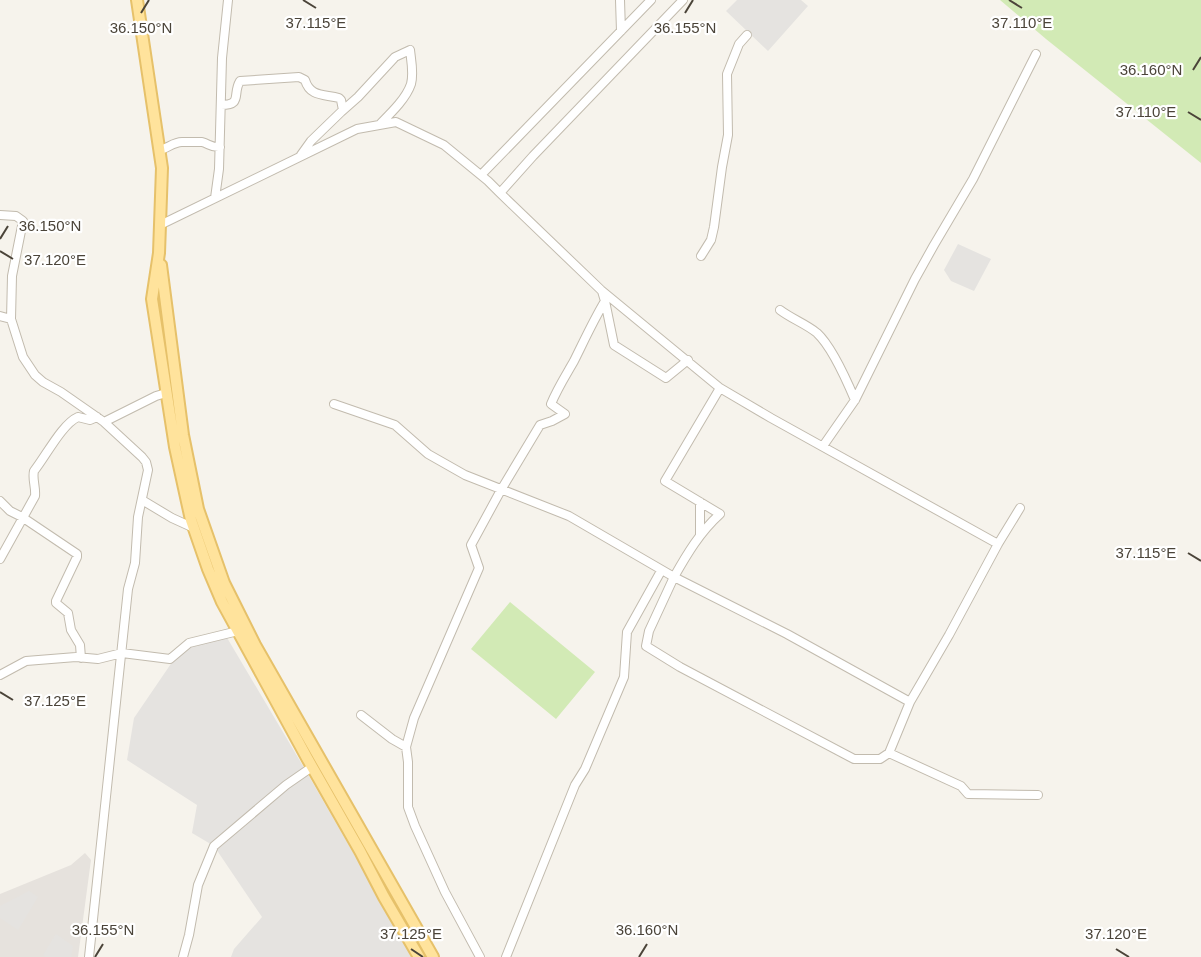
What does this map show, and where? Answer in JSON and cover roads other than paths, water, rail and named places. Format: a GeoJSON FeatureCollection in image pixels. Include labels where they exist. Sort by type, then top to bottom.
{"type":"FeatureCollection","features":[{"type":"Feature","properties":{"kind":"main road"},"geometry":{"type":"LineString","coordinates":[[137,0],[162,168],[159,253],[152,299],[175,447],[194,528],[222,602],[309,763],[419,957]]}},
{"type":"Feature","properties":{"kind":"main road"},"geometry":{"type":"LineString","coordinates":[[159,253],[183,435],[198,509],[224,583],[255,645],[433,957]]}},
{"type":"Feature","properties":{"kind":"main road"},"geometry":{"type":"LineString","coordinates":[[309,763],[317,753]]}},
{"type":"Feature","properties":{"kind":"main road"},"geometry":{"type":"LineString","coordinates":[[341,818],[343,812],[351,811]]}},
{"type":"Feature","properties":{"kind":"main road"},"geometry":{"type":"LineString","coordinates":[[355,843],[360,844],[364,836]]}},
{"type":"Feature","properties":{"kind":"street"},"geometry":{"type":"LineString","coordinates":[[215,198],[219,169],[222,58],[228,0]]}},
{"type":"Feature","properties":{"kind":"street"},"geometry":{"type":"LineString","coordinates":[[620,0],[621,31]]}},
{"type":"Feature","properties":{"kind":"street"},"geometry":{"type":"LineString","coordinates":[[481,176],[651,0]]}},
{"type":"Feature","properties":{"kind":"street"},"geometry":{"type":"LineString","coordinates":[[500,193],[683,0]]}},
{"type":"Feature","properties":{"kind":"street"},"geometry":{"type":"LineString","coordinates":[[701,256],[711,240],[714,227],[728,135],[727,74],[739,45],[747,35]]}},
{"type":"Feature","properties":{"kind":"street"},"geometry":{"type":"LineString","coordinates":[[301,156],[306,147],[358,97],[395,57],[410,50],[410,85],[396,107],[379,125]]}},
{"type":"Feature","properties":{"kind":"street"},"geometry":{"type":"LineString","coordinates":[[823,446],[855,399],[915,279],[973,179],[1036,54]]}},
{"type":"Feature","properties":{"kind":"street"},"geometry":{"type":"LineString","coordinates":[[221,105],[233,103],[240,81],[299,78],[305,80],[311,90],[342,100],[343,110]]}},
{"type":"Feature","properties":{"kind":"street"},"geometry":{"type":"LineString","coordinates":[[160,225],[357,129],[396,122],[444,145],[500,193],[601,290],[720,388],[998,544]]}},
{"type":"Feature","properties":{"kind":"street"},"geometry":{"type":"LineString","coordinates":[[159,150],[176,142],[201,142],[214,148],[220,147]]}},
{"type":"Feature","properties":{"kind":"street"},"geometry":{"type":"LineString","coordinates":[[0,215],[16,216],[22,221],[12,276],[11,319],[23,357],[35,375],[43,382],[100,420],[130,445],[146,462],[148,470],[138,517],[135,563],[128,589],[89,957]]}},
{"type":"Feature","properties":{"kind":"street"},"geometry":{"type":"LineString","coordinates":[[601,290],[614,345],[666,378],[688,360]]}},
{"type":"Feature","properties":{"kind":"street"},"geometry":{"type":"LineString","coordinates":[[480,957],[445,892],[408,807],[406,747],[414,718],[479,568],[471,545],[540,425],[565,414],[551,404],[554,395],[605,301]]}},
{"type":"Feature","properties":{"kind":"street"},"geometry":{"type":"LineString","coordinates":[[780,310],[818,334],[839,367],[855,399]]}},
{"type":"Feature","properties":{"kind":"street"},"geometry":{"type":"LineString","coordinates":[[0,316],[11,319]]}},
{"type":"Feature","properties":{"kind":"street"},"geometry":{"type":"LineString","coordinates":[[720,388],[665,481],[720,514],[700,534],[688,551],[649,631],[646,646],[680,667],[854,759],[880,759],[889,753],[910,702],[1020,508]]}},
{"type":"Feature","properties":{"kind":"street"},"geometry":{"type":"LineString","coordinates":[[0,559],[34,496],[36,488],[34,471],[64,428],[76,417],[100,420],[166,393]]}},
{"type":"Feature","properties":{"kind":"street"},"geometry":{"type":"LineString","coordinates":[[334,404],[395,425],[428,454],[465,475],[569,516],[661,571],[787,634],[910,702]]}},
{"type":"Feature","properties":{"kind":"street"},"geometry":{"type":"LineString","coordinates":[[142,500],[194,528]]}},
{"type":"Feature","properties":{"kind":"street"},"geometry":{"type":"LineString","coordinates":[[0,501],[6,508],[77,554],[56,603],[68,613],[71,630],[80,645],[81,658]]}},
{"type":"Feature","properties":{"kind":"street"},"geometry":{"type":"LineString","coordinates":[[700,502],[700,534]]}},
{"type":"Feature","properties":{"kind":"street"},"geometry":{"type":"LineString","coordinates":[[506,957],[571,793],[589,761],[624,677],[627,632],[661,571]]}},
{"type":"Feature","properties":{"kind":"street"},"geometry":{"type":"LineString","coordinates":[[0,675],[26,661],[98,658],[122,653],[170,659],[189,644],[238,631]]}},
{"type":"Feature","properties":{"kind":"street"},"geometry":{"type":"LineString","coordinates":[[361,716],[392,740],[406,747]]}},
{"type":"Feature","properties":{"kind":"street"},"geometry":{"type":"LineString","coordinates":[[889,753],[961,786],[968,794],[1038,795]]}},
{"type":"Feature","properties":{"kind":"street"},"geometry":{"type":"LineString","coordinates":[[183,957],[198,885],[214,846],[309,763]]}}]}
